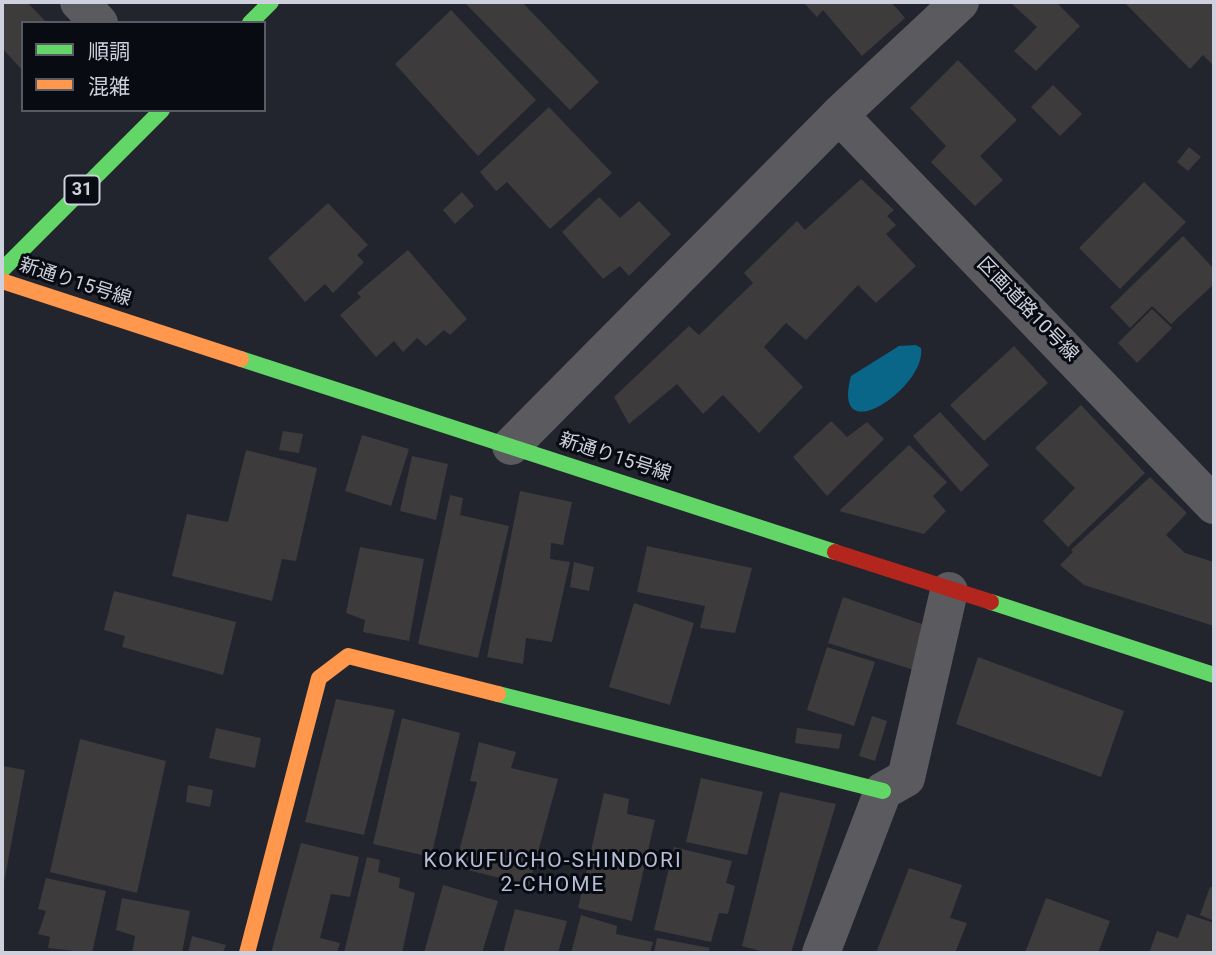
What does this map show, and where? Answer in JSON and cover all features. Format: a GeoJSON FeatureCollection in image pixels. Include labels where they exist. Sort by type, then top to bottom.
{"type":"FeatureCollection","features":[{"type":"Feature","properties":{"kind":"street"},"geometry":{"type":"LineString","coordinates":[[79,2],[97,21]]}},
{"type":"Feature","properties":{"kind":"street"},"geometry":{"type":"LineString","coordinates":[[252,21],[271,2]]}},
{"type":"Feature","properties":{"kind":"street"},"geometry":{"type":"LineString","coordinates":[[512,446],[839,115],[960,2]]}},
{"type":"Feature","properties":{"kind":"street","name":"31"},"geometry":{"type":"LineString","coordinates":[[2,270],[160,112]]}},
{"type":"Feature","properties":{"kind":"street","name":"区画道路10号線"},"geometry":{"type":"LineString","coordinates":[[839,115],[1214,505]]}},
{"type":"Feature","properties":{"kind":"street","name":"新通り15号線"},"geometry":{"type":"LineString","coordinates":[[2,281],[512,446],[949,592],[1214,675]]}},
{"type":"Feature","properties":{"kind":"street"},"geometry":{"type":"LineString","coordinates":[[821,953],[883,791],[906,778],[949,592]]}},
{"type":"Feature","properties":{"kind":"street"},"geometry":{"type":"LineString","coordinates":[[247,953],[319,677],[348,656],[883,791]]}},
{"type":"Feature","properties":{"kind":"water"},"geometry":{"type":"Polygon","coordinates":[[[916,345],[921,348],[919,364],[910,380],[880,405],[866,411],[854,410],[848,399],[851,376],[899,346],[916,345]]]}},
{"type":"Feature","properties":{"kind":"building"},"geometry":{"type":"Polygon","coordinates":[[[2,2],[27,2],[45,21],[21,21],[21,69],[2,48],[2,2]]]}},
{"type":"Feature","properties":{"kind":"building"},"geometry":{"type":"Polygon","coordinates":[[[464,2],[522,2],[599,82],[570,110],[464,2]]]}},
{"type":"Feature","properties":{"kind":"building"},"geometry":{"type":"Polygon","coordinates":[[[803,2],[891,2],[905,18],[862,56],[823,10],[817,17],[803,2]]]}},
{"type":"Feature","properties":{"kind":"building"},"geometry":{"type":"Polygon","coordinates":[[[1056,2],[1080,26],[1036,71],[1014,51],[1037,27],[1012,4],[1056,2]]]}},
{"type":"Feature","properties":{"kind":"building"},"geometry":{"type":"Polygon","coordinates":[[[1124,2],[1214,2],[1214,66],[1203,55],[1190,69],[1124,2]]]}},
{"type":"Feature","properties":{"kind":"building"},"geometry":{"type":"Polygon","coordinates":[[[451,10],[536,100],[478,156],[395,64],[451,10]]]}},
{"type":"Feature","properties":{"kind":"building"},"geometry":{"type":"Polygon","coordinates":[[[958,60],[1017,120],[980,156],[1003,180],[975,206],[931,162],[946,146],[910,108],[958,60]]]}},
{"type":"Feature","properties":{"kind":"building"},"geometry":{"type":"Polygon","coordinates":[[[1053,85],[1082,114],[1060,136],[1031,107],[1053,85]]]}},
{"type":"Feature","properties":{"kind":"building"},"geometry":{"type":"Polygon","coordinates":[[[549,107],[612,173],[550,229],[507,182],[496,191],[480,172],[549,107]]]}},
{"type":"Feature","properties":{"kind":"building"},"geometry":{"type":"Polygon","coordinates":[[[1189,147],[1201,157],[1188,171],[1177,162],[1189,147]]]}},
{"type":"Feature","properties":{"kind":"building"},"geometry":{"type":"Polygon","coordinates":[[[861,179],[894,210],[887,216],[896,225],[886,234],[916,266],[876,303],[858,285],[806,340],[786,323],[764,347],[803,387],[759,433],[723,395],[703,414],[677,384],[629,424],[614,397],[689,326],[699,335],[753,283],[744,273],[797,221],[805,230],[861,179]]]}},
{"type":"Feature","properties":{"kind":"building"},"geometry":{"type":"Polygon","coordinates":[[[1144,182],[1186,222],[1120,289],[1079,248],[1144,182]]]}},
{"type":"Feature","properties":{"kind":"building"},"geometry":{"type":"Polygon","coordinates":[[[462,192],[474,206],[455,224],[443,210],[462,192]]]}},
{"type":"Feature","properties":{"kind":"building"},"geometry":{"type":"Polygon","coordinates":[[[599,197],[620,218],[639,201],[671,234],[629,276],[620,266],[603,279],[562,232],[599,197]]]}},
{"type":"Feature","properties":{"kind":"building"},"geometry":{"type":"Polygon","coordinates":[[[328,203],[368,245],[357,255],[364,262],[333,293],[325,284],[305,302],[268,258],[328,203]]]}},
{"type":"Feature","properties":{"kind":"building"},"geometry":{"type":"Polygon","coordinates":[[[1183,236],[1214,269],[1214,284],[1171,324],[1152,306],[1130,328],[1110,307],[1183,236]]]}},
{"type":"Feature","properties":{"kind":"building"},"geometry":{"type":"Polygon","coordinates":[[[408,250],[467,319],[450,335],[444,330],[426,346],[417,338],[403,352],[394,341],[376,357],[340,315],[361,297],[357,293],[408,250]]]}},
{"type":"Feature","properties":{"kind":"building"},"geometry":{"type":"Polygon","coordinates":[[[1152,309],[1172,328],[1137,363],[1118,343],[1152,309]]]}},
{"type":"Feature","properties":{"kind":"building"},"geometry":{"type":"Polygon","coordinates":[[[1014,346],[1048,383],[984,441],[950,405],[1014,346]]]}},
{"type":"Feature","properties":{"kind":"building"},"geometry":{"type":"Polygon","coordinates":[[[1081,405],[1145,473],[1068,547],[1043,521],[1075,488],[1035,448],[1081,405]]]}},
{"type":"Feature","properties":{"kind":"building"},"geometry":{"type":"Polygon","coordinates":[[[940,412],[989,465],[961,492],[913,436],[940,412]]]}},
{"type":"Feature","properties":{"kind":"building"},"geometry":{"type":"Polygon","coordinates":[[[831,421],[847,437],[867,422],[884,439],[827,496],[793,457],[831,421]]]}},
{"type":"Feature","properties":{"kind":"building"},"geometry":{"type":"Polygon","coordinates":[[[283,431],[303,434],[299,453],[279,450],[283,431]]]}},
{"type":"Feature","properties":{"kind":"building"},"geometry":{"type":"Polygon","coordinates":[[[362,435],[409,449],[391,506],[345,491],[362,435]]]}},
{"type":"Feature","properties":{"kind":"building"},"geometry":{"type":"Polygon","coordinates":[[[909,445],[947,482],[933,496],[946,511],[924,534],[839,511],[909,445]]]}},
{"type":"Feature","properties":{"kind":"building"},"geometry":{"type":"Polygon","coordinates":[[[246,450],[317,468],[296,561],[282,559],[272,601],[172,576],[187,514],[228,522],[246,450]]]}},
{"type":"Feature","properties":{"kind":"building"},"geometry":{"type":"Polygon","coordinates":[[[412,456],[448,464],[436,520],[400,511],[412,456]]]}},
{"type":"Feature","properties":{"kind":"building"},"geometry":{"type":"Polygon","coordinates":[[[1150,477],[1187,513],[1166,535],[1185,553],[1214,562],[1214,626],[1084,585],[1060,565],[1073,552],[1071,550],[1150,477]]]}},
{"type":"Feature","properties":{"kind":"building"},"geometry":{"type":"Polygon","coordinates":[[[520,491],[572,502],[563,545],[551,543],[550,559],[570,562],[552,642],[526,638],[523,664],[487,657],[520,491]]]}},
{"type":"Feature","properties":{"kind":"building"},"geometry":{"type":"Polygon","coordinates":[[[450,495],[463,498],[460,515],[509,526],[478,658],[418,644],[450,495]]]}},
{"type":"Feature","properties":{"kind":"building"},"geometry":{"type":"Polygon","coordinates":[[[647,546],[752,568],[735,633],[700,628],[705,606],[637,592],[647,546]]]}},
{"type":"Feature","properties":{"kind":"building"},"geometry":{"type":"Polygon","coordinates":[[[360,547],[424,559],[409,641],[363,632],[365,620],[346,613],[360,547]]]}},
{"type":"Feature","properties":{"kind":"building"},"geometry":{"type":"Polygon","coordinates":[[[574,562],[594,567],[589,591],[570,587],[574,562]]]}},
{"type":"Feature","properties":{"kind":"building"},"geometry":{"type":"Polygon","coordinates":[[[114,591],[236,622],[223,675],[122,647],[125,636],[104,630],[114,591]]]}},
{"type":"Feature","properties":{"kind":"building"},"geometry":{"type":"Polygon","coordinates":[[[843,597],[928,626],[914,670],[828,643],[843,597]]]}},
{"type":"Feature","properties":{"kind":"building"},"geometry":{"type":"Polygon","coordinates":[[[634,603],[694,623],[670,705],[609,687],[634,603]]]}},
{"type":"Feature","properties":{"kind":"building"},"geometry":{"type":"Polygon","coordinates":[[[827,647],[875,662],[854,726],[807,710],[827,647]]]}},
{"type":"Feature","properties":{"kind":"building"},"geometry":{"type":"Polygon","coordinates":[[[978,657],[1124,711],[1101,777],[956,724],[978,657]]]}},
{"type":"Feature","properties":{"kind":"building"},"geometry":{"type":"Polygon","coordinates":[[[336,699],[395,710],[364,835],[305,822],[336,699]]]}},
{"type":"Feature","properties":{"kind":"building"},"geometry":{"type":"Polygon","coordinates":[[[872,716],[887,721],[875,761],[859,756],[872,716]]]}},
{"type":"Feature","properties":{"kind":"building"},"geometry":{"type":"Polygon","coordinates":[[[402,718],[460,733],[431,857],[373,844],[402,718]]]}},
{"type":"Feature","properties":{"kind":"building"},"geometry":{"type":"Polygon","coordinates":[[[216,728],[261,738],[255,768],[209,758],[216,728]]]}},
{"type":"Feature","properties":{"kind":"building"},"geometry":{"type":"Polygon","coordinates":[[[797,728],[842,734],[839,749],[795,743],[797,728]]]}},
{"type":"Feature","properties":{"kind":"building"},"geometry":{"type":"Polygon","coordinates":[[[80,739],[166,761],[137,893],[50,872],[80,739]]]}},
{"type":"Feature","properties":{"kind":"building"},"geometry":{"type":"Polygon","coordinates":[[[479,742],[516,752],[511,768],[558,779],[529,885],[455,867],[477,782],[470,781],[479,742]]]}},
{"type":"Feature","properties":{"kind":"building"},"geometry":{"type":"Polygon","coordinates":[[[2,766],[25,770],[3,888],[2,888],[2,766]]]}},
{"type":"Feature","properties":{"kind":"building"},"geometry":{"type":"Polygon","coordinates":[[[701,778],[763,792],[747,855],[686,842],[701,778]]]}},
{"type":"Feature","properties":{"kind":"building"},"geometry":{"type":"Polygon","coordinates":[[[188,785],[213,790],[210,807],[186,802],[188,785]]]}},
{"type":"Feature","properties":{"kind":"building"},"geometry":{"type":"Polygon","coordinates":[[[780,792],[836,804],[791,953],[768,953],[742,946],[780,792]]]}},
{"type":"Feature","properties":{"kind":"building"},"geometry":{"type":"Polygon","coordinates":[[[604,793],[629,799],[627,814],[655,820],[632,921],[578,908],[604,793]]]}},
{"type":"Feature","properties":{"kind":"building"},"geometry":{"type":"Polygon","coordinates":[[[301,843],[359,857],[350,897],[331,894],[320,938],[340,943],[337,953],[271,953],[301,843]]]}},
{"type":"Feature","properties":{"kind":"building"},"geometry":{"type":"Polygon","coordinates":[[[674,847],[732,861],[726,883],[735,886],[728,914],[719,913],[711,942],[654,930],[674,847]]]}},
{"type":"Feature","properties":{"kind":"building"},"geometry":{"type":"Polygon","coordinates":[[[367,857],[380,860],[378,872],[400,878],[399,888],[415,893],[402,953],[344,953],[367,857]]]}},
{"type":"Feature","properties":{"kind":"building"},"geometry":{"type":"Polygon","coordinates":[[[909,868],[962,885],[950,918],[967,923],[955,953],[876,953],[909,868]]]}},
{"type":"Feature","properties":{"kind":"building"},"geometry":{"type":"Polygon","coordinates":[[[46,878],[106,891],[92,953],[48,948],[50,937],[38,934],[46,911],[38,909],[46,878]]]}},
{"type":"Feature","properties":{"kind":"building"},"geometry":{"type":"Polygon","coordinates":[[[443,885],[498,901],[482,953],[424,953],[443,885]]]}},
{"type":"Feature","properties":{"kind":"building"},"geometry":{"type":"Polygon","coordinates":[[[1210,887],[1214,888],[1214,921],[1200,915],[1210,887]]]}},
{"type":"Feature","properties":{"kind":"building"},"geometry":{"type":"Polygon","coordinates":[[[122,898],[190,911],[182,953],[132,953],[135,936],[116,930],[122,898]]]}},
{"type":"Feature","properties":{"kind":"building"},"geometry":{"type":"Polygon","coordinates":[[[1046,898],[1110,921],[1098,953],[1025,953],[1046,898]]]}},
{"type":"Feature","properties":{"kind":"building"},"geometry":{"type":"Polygon","coordinates":[[[515,909],[567,921],[558,953],[503,953],[515,909]]]}},
{"type":"Feature","properties":{"kind":"building"},"geometry":{"type":"Polygon","coordinates":[[[1187,914],[1214,923],[1214,953],[1149,953],[1157,931],[1178,938],[1187,914]]]}},
{"type":"Feature","properties":{"kind":"building"},"geometry":{"type":"Polygon","coordinates":[[[581,915],[617,926],[616,934],[653,942],[650,953],[571,953],[581,915]]]}},
{"type":"Feature","properties":{"kind":"building"},"geometry":{"type":"Polygon","coordinates":[[[192,936],[226,945],[223,953],[188,953],[192,936]]]}},
{"type":"Feature","properties":{"kind":"building"},"geometry":{"type":"Polygon","coordinates":[[[657,938],[710,948],[708,953],[654,953],[657,938]]]}},
{"type":"Feature","properties":{"kind":"traffic: fast"},"geometry":{"type":"LineString","coordinates":[[252,21],[271,2]]}},
{"type":"Feature","properties":{"kind":"traffic: fast"},"geometry":{"type":"LineString","coordinates":[[2,270],[160,112]]}},
{"type":"Feature","properties":{"kind":"traffic: fast"},"geometry":{"type":"LineString","coordinates":[[241,359],[835,552]]}},
{"type":"Feature","properties":{"kind":"traffic: fast"},"geometry":{"type":"LineString","coordinates":[[991,602],[1214,675]]}},
{"type":"Feature","properties":{"kind":"traffic: fast"},"geometry":{"type":"LineString","coordinates":[[498,694],[883,791]]}},
{"type":"Feature","properties":{"kind":"traffic: slow"},"geometry":{"type":"LineString","coordinates":[[2,281],[241,359]]}},
{"type":"Feature","properties":{"kind":"traffic: slow"},"geometry":{"type":"LineString","coordinates":[[247,953],[319,678],[348,656],[498,694]]}},
{"type":"Feature","properties":{"kind":"traffic: jam"},"geometry":{"type":"LineString","coordinates":[[835,552],[991,602]]}},
{"type":"Feature","properties":{"kind":"district","name":"KOKUFUCHO-SHINDORI 2-CHOME"},"geometry":{"type":"Point","coordinates":[553,874]}}]}
